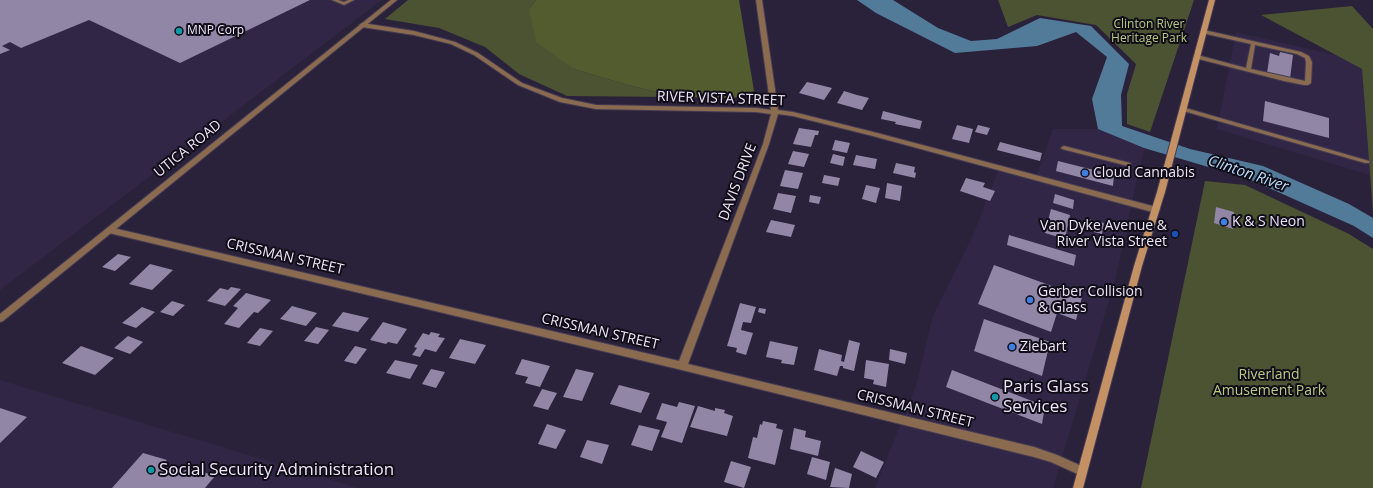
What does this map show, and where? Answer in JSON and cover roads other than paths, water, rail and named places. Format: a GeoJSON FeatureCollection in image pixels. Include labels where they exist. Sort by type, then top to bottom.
{"type":"FeatureCollection","features":[{"type":"Feature","properties":{"kind":"main road"},"geometry":{"type":"LineString","coordinates":[[1078,488],[1138,266],[1156,210],[1212,0]]}},
{"type":"Feature","properties":{"kind":"street","name":"UTICA ROAD"},"geometry":{"type":"LineString","coordinates":[[0,319],[394,0]]}},
{"type":"Feature","properties":{"kind":"street","name":"DAVIS DRIVE"},"geometry":{"type":"LineString","coordinates":[[682,366],[766,144],[775,112],[759,0]]}},
{"type":"Feature","properties":{"kind":"street","name":"RIVER VISTA STREET"},"geometry":{"type":"LineString","coordinates":[[362,25],[377,26],[414,33],[453,43],[476,54],[503,74],[533,90],[575,104],[622,108],[775,112],[816,119],[1156,210]]}},
{"type":"Feature","properties":{"kind":"street","name":"CRISSMAN STREET"},"geometry":{"type":"LineString","coordinates":[[109,230],[682,366],[1034,452],[1053,458],[1082,472]]}},
{"type":"Feature","properties":{"kind":"lane"},"geometry":{"type":"LineString","coordinates":[[334,0],[344,4],[352,0]]}},
{"type":"Feature","properties":{"kind":"lane"},"geometry":{"type":"LineString","coordinates":[[1196,57],[1284,79],[1304,83],[1308,82],[1310,62],[1307,57],[1299,53],[1204,32]]}},
{"type":"Feature","properties":{"kind":"lane"},"geometry":{"type":"LineString","coordinates":[[1248,70],[1253,44]]}},
{"type":"Feature","properties":{"kind":"lane"},"geometry":{"type":"LineString","coordinates":[[1182,109],[1368,162]]}},
{"type":"Feature","properties":{"kind":"lane"},"geometry":{"type":"LineString","coordinates":[[1064,148],[1128,164]]}},
{"type":"Feature","properties":{"kind":"water","name":"Clinton River"},"geometry":{"type":"Polygon","coordinates":[[[857,0],[893,0],[938,28],[971,41],[997,39],[1040,18],[1091,26],[1129,64],[1121,95],[1122,126],[1190,149],[1263,166],[1349,204],[1373,218],[1373,238],[1354,226],[1249,179],[1144,148],[1098,129],[1092,99],[1107,57],[1076,32],[1037,46],[955,53],[876,13],[857,0]]]}},
{"type":"Feature","properties":{"kind":"place","name":"MNP Corp"},"geometry":{"type":"Point","coordinates":[179,31]}},
{"type":"Feature","properties":{"kind":"place","name":"Cloud Cannabis"},"geometry":{"type":"Point","coordinates":[1085,173]}},
{"type":"Feature","properties":{"kind":"place","name":"K & S Neon"},"geometry":{"type":"Point","coordinates":[1224,222]}},
{"type":"Feature","properties":{"kind":"place","name":"Van Dyke Avenue & River Vista Street"},"geometry":{"type":"Point","coordinates":[1175,234]}},
{"type":"Feature","properties":{"kind":"place","name":"Gerber Collision & Glass"},"geometry":{"type":"Point","coordinates":[1030,300]}},
{"type":"Feature","properties":{"kind":"place","name":"Ziebart"},"geometry":{"type":"Point","coordinates":[1012,347]}},
{"type":"Feature","properties":{"kind":"place","name":"Paris Glass Services"},"geometry":{"type":"Point","coordinates":[995,397]}},
{"type":"Feature","properties":{"kind":"place","name":"Social Security Administration"},"geometry":{"type":"Point","coordinates":[151,470]}},
{"type":"Feature","properties":{"kind":"park label","name":"Clinton River Heritage Park"},"geometry":{"type":"Point","coordinates":[1149,32]}},
{"type":"Feature","properties":{"kind":"park label","name":"Riverland Amusement Park"},"geometry":{"type":"Point","coordinates":[1269,384]}}]}
